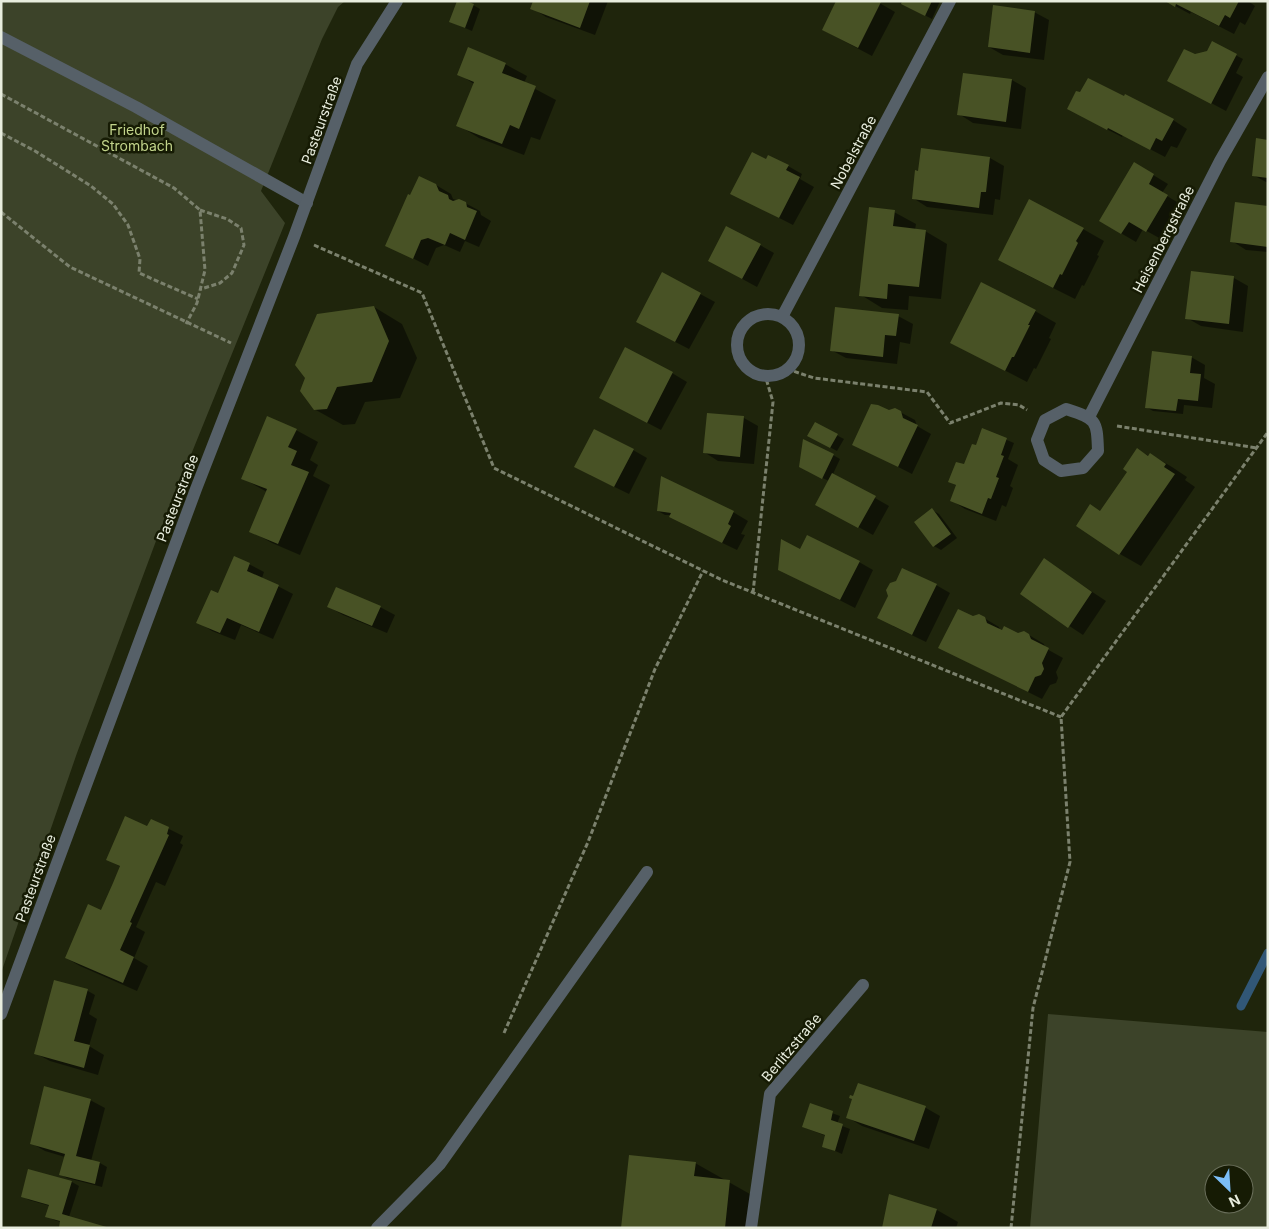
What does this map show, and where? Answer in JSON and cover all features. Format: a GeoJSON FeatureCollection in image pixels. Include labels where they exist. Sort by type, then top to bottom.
{"type":"FeatureCollection","features":[{"type":"Feature","properties":{"kind":"street","name":"Pasteurstraße"},"geometry":{"type":"LineString","coordinates":[[1,1014],[189,508],[307,203],[357,64],[398,1]]}},
{"type":"Feature","properties":{"kind":"street","name":"Nobelstraße"},"geometry":{"type":"LineString","coordinates":[[782,316],[950,1]]}},
{"type":"Feature","properties":{"kind":"street"},"geometry":{"type":"LineString","coordinates":[[1,37],[136,107],[307,203]]}},
{"type":"Feature","properties":{"kind":"street","name":"Heisenbergstraße"},"geometry":{"type":"LineString","coordinates":[[1089,417],[1220,161],[1268,77]]}},
{"type":"Feature","properties":{"kind":"street"},"geometry":{"type":"LineString","coordinates":[[768,313],[782,316],[792,324],[798,335],[799,348],[796,360],[787,369],[781,373],[757,374],[743,363],[737,351],[738,337],[744,325],[755,316],[768,313]]}},
{"type":"Feature","properties":{"kind":"street"},"geometry":{"type":"LineString","coordinates":[[1066,409],[1089,417],[1098,429],[1098,451],[1083,468],[1061,471],[1044,460],[1037,440],[1045,420],[1066,409]]}},
{"type":"Feature","properties":{"kind":"street"},"geometry":{"type":"LineString","coordinates":[[377,1228],[440,1164],[647,872]]}},
{"type":"Feature","properties":{"kind":"street","name":"Berlitzstraße"},"geometry":{"type":"LineString","coordinates":[[751,1228],[770,1094],[863,985]]}},
{"type":"Feature","properties":{"kind":"path"},"geometry":{"type":"LineString","coordinates":[[1,94],[174,188],[200,210],[227,220],[241,228],[244,245],[232,273],[220,282],[201,288]]}},
{"type":"Feature","properties":{"kind":"path"},"geometry":{"type":"LineString","coordinates":[[1,133],[35,151],[91,186],[113,204],[128,225],[140,258],[139,273],[198,299]]}},
{"type":"Feature","properties":{"kind":"path"},"geometry":{"type":"LineString","coordinates":[[186,324],[198,299],[205,270],[200,210]]}},
{"type":"Feature","properties":{"kind":"path"},"geometry":{"type":"LineString","coordinates":[[1,212],[70,267],[186,324],[250,352]]}},
{"type":"Feature","properties":{"kind":"path"},"geometry":{"type":"LineString","coordinates":[[294,236],[422,293],[494,468],[703,571],[753,593],[1061,717]]}},
{"type":"Feature","properties":{"kind":"path"},"geometry":{"type":"LineString","coordinates":[[787,369],[814,378],[927,392],[950,423],[1001,403],[1019,405]]}},
{"type":"Feature","properties":{"kind":"path"},"geometry":{"type":"LineString","coordinates":[[753,593],[773,402],[765,375]]}},
{"type":"Feature","properties":{"kind":"path"},"geometry":{"type":"LineString","coordinates":[[1138,429],[1257,448]]}},
{"type":"Feature","properties":{"kind":"path"},"geometry":{"type":"LineString","coordinates":[[1012,1228],[1033,1008],[1070,862],[1061,717],[1268,432]]}},
{"type":"Feature","properties":{"kind":"path"},"geometry":{"type":"LineString","coordinates":[[499,1040],[588,842],[655,668],[703,571]]}},
{"type":"Feature","properties":{"kind":"green space","name":"Friedhof Strombach"},"geometry":{"type":"Polygon","coordinates":[[[1,1],[345,1],[338,7],[322,39],[261,191],[285,223],[156,541],[77,753],[1,973],[1,1]]]}},
{"type":"Feature","properties":{"kind":"green space"},"geometry":{"type":"Polygon","coordinates":[[[1048,1014],[1268,1032],[1268,1228],[1030,1228],[1048,1014]]]}},
{"type":"Feature","properties":{"kind":"building"},"geometry":{"type":"Polygon","coordinates":[[[457,1],[466,1],[474,4],[465,28],[449,22],[457,1]]]}},
{"type":"Feature","properties":{"kind":"building"},"geometry":{"type":"Polygon","coordinates":[[[533,1],[590,1],[580,28],[530,9],[533,1]]]}},
{"type":"Feature","properties":{"kind":"building"},"geometry":{"type":"Polygon","coordinates":[[[836,1],[881,2],[858,48],[822,30],[836,1]]]}},
{"type":"Feature","properties":{"kind":"building"},"geometry":{"type":"Polygon","coordinates":[[[902,1],[932,1],[925,16],[901,4],[902,1]]]}},
{"type":"Feature","properties":{"kind":"building"},"geometry":{"type":"Polygon","coordinates":[[[1165,1],[1239,1],[1230,18],[1225,15],[1219,26],[1176,4],[1175,7],[1165,1]]]}},
{"type":"Feature","properties":{"kind":"building"},"geometry":{"type":"Polygon","coordinates":[[[993,5],[1035,11],[1030,53],[988,47],[993,5]]]}},
{"type":"Feature","properties":{"kind":"building"},"geometry":{"type":"Polygon","coordinates":[[[1212,41],[1237,54],[1211,104],[1167,81],[1184,49],[1195,54],[1207,51],[1212,41]]]}},
{"type":"Feature","properties":{"kind":"building"},"geometry":{"type":"Polygon","coordinates":[[[468,47],[506,63],[502,73],[536,86],[519,129],[510,125],[502,144],[456,126],[474,82],[457,75],[468,47]]]}},
{"type":"Feature","properties":{"kind":"building"},"geometry":{"type":"Polygon","coordinates":[[[963,73],[1012,79],[1006,122],[957,115],[963,73]]]}},
{"type":"Feature","properties":{"kind":"building"},"geometry":{"type":"Polygon","coordinates":[[[1088,78],[1174,119],[1162,141],[1156,138],[1150,150],[1067,109],[1076,91],[1080,92],[1088,78]]]}},
{"type":"Feature","properties":{"kind":"building"},"geometry":{"type":"Polygon","coordinates":[[[1256,138],[1268,140],[1268,178],[1252,176],[1256,138]]]}},
{"type":"Feature","properties":{"kind":"building"},"geometry":{"type":"Polygon","coordinates":[[[921,148],[990,157],[986,192],[981,192],[979,208],[912,199],[915,170],[918,171],[921,148]]]}},
{"type":"Feature","properties":{"kind":"building"},"geometry":{"type":"Polygon","coordinates":[[[752,152],[766,159],[768,155],[789,165],[786,170],[800,177],[779,218],[730,194],[752,152]]]}},
{"type":"Feature","properties":{"kind":"building"},"geometry":{"type":"Polygon","coordinates":[[[1134,162],[1154,174],[1149,184],[1168,195],[1146,232],[1129,222],[1121,234],[1099,221],[1134,162]]]}},
{"type":"Feature","properties":{"kind":"building"},"geometry":{"type":"Polygon","coordinates":[[[419,176],[436,184],[439,191],[448,195],[449,199],[453,201],[459,199],[466,202],[467,207],[477,211],[465,240],[450,233],[445,245],[428,238],[421,240],[413,259],[385,246],[408,194],[410,195],[419,176]]]}},
{"type":"Feature","properties":{"kind":"building"},"geometry":{"type":"Polygon","coordinates":[[[1029,199],[1084,228],[1076,241],[1078,243],[1062,275],[1060,274],[1053,288],[998,260],[1029,199]]]}},
{"type":"Feature","properties":{"kind":"building"},"geometry":{"type":"Polygon","coordinates":[[[1235,202],[1268,206],[1268,247],[1230,242],[1235,202]]]}},
{"type":"Feature","properties":{"kind":"building"},"geometry":{"type":"Polygon","coordinates":[[[869,207],[895,210],[893,226],[926,230],[919,287],[888,284],[887,299],[859,296],[869,207]]]}},
{"type":"Feature","properties":{"kind":"building"},"geometry":{"type":"Polygon","coordinates":[[[726,226],[761,244],[742,279],[708,261],[726,226]]]}},
{"type":"Feature","properties":{"kind":"building"},"geometry":{"type":"Polygon","coordinates":[[[1191,271],[1234,276],[1229,324],[1185,319],[1191,271]]]}},
{"type":"Feature","properties":{"kind":"building"},"geometry":{"type":"Polygon","coordinates":[[[662,272],[701,293],[675,342],[636,322],[662,272]]]}},
{"type":"Feature","properties":{"kind":"building"},"geometry":{"type":"Polygon","coordinates":[[[981,282],[1036,310],[1014,357],[1012,357],[1005,371],[950,343],[981,282]]]}},
{"type":"Feature","properties":{"kind":"building"},"geometry":{"type":"Polygon","coordinates":[[[374,306],[389,341],[372,382],[337,387],[327,409],[314,410],[300,391],[305,378],[295,365],[317,314],[374,306]]]}},
{"type":"Feature","properties":{"kind":"building"},"geometry":{"type":"Polygon","coordinates":[[[835,307],[899,314],[896,336],[885,335],[883,357],[830,351],[835,307]]]}},
{"type":"Feature","properties":{"kind":"building"},"geometry":{"type":"Polygon","coordinates":[[[625,347],[673,372],[647,423],[599,398],[625,347]]]}},
{"type":"Feature","properties":{"kind":"building"},"geometry":{"type":"Polygon","coordinates":[[[1152,351],[1192,356],[1190,373],[1201,374],[1198,401],[1178,399],[1176,411],[1145,408],[1152,351]]]}},
{"type":"Feature","properties":{"kind":"building"},"geometry":{"type":"Polygon","coordinates":[[[871,404],[889,410],[895,408],[901,411],[903,418],[918,425],[898,467],[852,445],[871,404]]]}},
{"type":"Feature","properties":{"kind":"building"},"geometry":{"type":"Polygon","coordinates":[[[707,413],[744,416],[740,457],[703,453],[707,413]]]}},
{"type":"Feature","properties":{"kind":"building"},"geometry":{"type":"Polygon","coordinates":[[[267,416],[297,429],[288,447],[297,451],[291,465],[309,472],[278,544],[249,532],[267,489],[241,479],[267,416]]]}},
{"type":"Feature","properties":{"kind":"building"},"geometry":{"type":"Polygon","coordinates":[[[815,422],[838,434],[830,448],[807,436],[815,422]]]}},
{"type":"Feature","properties":{"kind":"building"},"geometry":{"type":"Polygon","coordinates":[[[982,428],[1007,438],[1001,455],[1004,456],[996,477],[999,478],[991,499],[988,498],[982,514],[950,501],[956,485],[948,482],[956,462],[964,464],[972,444],[976,445],[982,428]]]}},
{"type":"Feature","properties":{"kind":"building"},"geometry":{"type":"Polygon","coordinates":[[[594,429],[634,449],[614,487],[574,467],[594,429]]]}},
{"type":"Feature","properties":{"kind":"building"},"geometry":{"type":"Polygon","coordinates":[[[803,439],[834,454],[822,479],[799,467],[803,439]]]}},
{"type":"Feature","properties":{"kind":"building"},"geometry":{"type":"Polygon","coordinates":[[[1137,448],[1148,456],[1150,453],[1166,464],[1164,467],[1175,474],[1119,555],[1076,526],[1090,504],[1100,511],[1127,472],[1123,469],[1137,448]]]}},
{"type":"Feature","properties":{"kind":"building"},"geometry":{"type":"Polygon","coordinates":[[[832,473],[876,496],[858,528],[815,505],[832,473]]]}},
{"type":"Feature","properties":{"kind":"building"},"geometry":{"type":"Polygon","coordinates":[[[661,476],[734,511],[728,524],[731,526],[722,543],[669,517],[671,513],[657,511],[661,476]]]}},
{"type":"Feature","properties":{"kind":"building"},"geometry":{"type":"Polygon","coordinates":[[[932,508],[951,534],[933,547],[914,522],[932,508]]]}},
{"type":"Feature","properties":{"kind":"building"},"geometry":{"type":"Polygon","coordinates":[[[807,535],[860,561],[840,600],[778,570],[781,539],[800,549],[807,535]]]}},
{"type":"Feature","properties":{"kind":"building"},"geometry":{"type":"Polygon","coordinates":[[[234,556],[250,563],[247,571],[279,585],[259,632],[227,618],[220,633],[196,623],[211,590],[218,593],[234,556]]]}},
{"type":"Feature","properties":{"kind":"building"},"geometry":{"type":"Polygon","coordinates":[[[1044,558],[1092,592],[1068,628],[1020,594],[1044,558]]]}},
{"type":"Feature","properties":{"kind":"building"},"geometry":{"type":"Polygon","coordinates":[[[902,568],[937,584],[912,635],[877,618],[888,596],[886,590],[890,583],[896,581],[902,568]]]}},
{"type":"Feature","properties":{"kind":"building"},"geometry":{"type":"Polygon","coordinates":[[[336,587],[381,606],[372,626],[327,607],[336,587]]]}},
{"type":"Feature","properties":{"kind":"building"},"geometry":{"type":"Polygon","coordinates":[[[958,609],[973,616],[979,614],[985,617],[987,623],[1002,630],[1004,626],[1018,633],[1024,631],[1029,634],[1031,639],[1049,648],[1042,663],[1044,669],[1041,675],[1035,677],[1028,692],[938,648],[958,609]]]}},
{"type":"Feature","properties":{"kind":"building"},"geometry":{"type":"Polygon","coordinates":[[[125,816],[147,826],[151,819],[169,827],[167,834],[169,835],[130,922],[132,923],[120,950],[134,957],[123,983],[65,958],[88,904],[101,910],[113,883],[120,866],[106,860],[125,816]]]}},
{"type":"Feature","properties":{"kind":"building"},"geometry":{"type":"Polygon","coordinates":[[[54,980],[88,989],[74,1041],[90,1045],[84,1068],[34,1054],[54,980]]]}},
{"type":"Feature","properties":{"kind":"building"},"geometry":{"type":"Polygon","coordinates":[[[858,1083],[926,1106],[914,1141],[846,1118],[852,1099],[849,1098],[850,1095],[853,1096],[858,1083]]]}},
{"type":"Feature","properties":{"kind":"building"},"geometry":{"type":"Polygon","coordinates":[[[44,1086],[91,1099],[76,1156],[100,1162],[95,1184],[59,1175],[65,1154],[30,1144],[44,1086]]]}},
{"type":"Feature","properties":{"kind":"building"},"geometry":{"type":"Polygon","coordinates":[[[810,1103],[833,1111],[831,1120],[843,1124],[835,1151],[822,1147],[825,1135],[802,1127],[810,1103]]]}},
{"type":"Feature","properties":{"kind":"building"},"geometry":{"type":"Polygon","coordinates":[[[629,1155],[696,1162],[694,1176],[730,1180],[725,1228],[621,1228],[629,1155]]]}},
{"type":"Feature","properties":{"kind":"building"},"geometry":{"type":"Polygon","coordinates":[[[28,1169],[72,1181],[62,1214],[110,1228],[59,1228],[60,1221],[45,1217],[49,1205],[21,1197],[28,1169]]]}},
{"type":"Feature","properties":{"kind":"building"},"geometry":{"type":"Polygon","coordinates":[[[889,1194],[937,1209],[931,1228],[882,1228],[889,1194]]]}},
{"type":"Feature","properties":{"kind":"waterway"},"geometry":{"type":"LineString","coordinates":[[1241,1006],[1268,953]]}}]}
